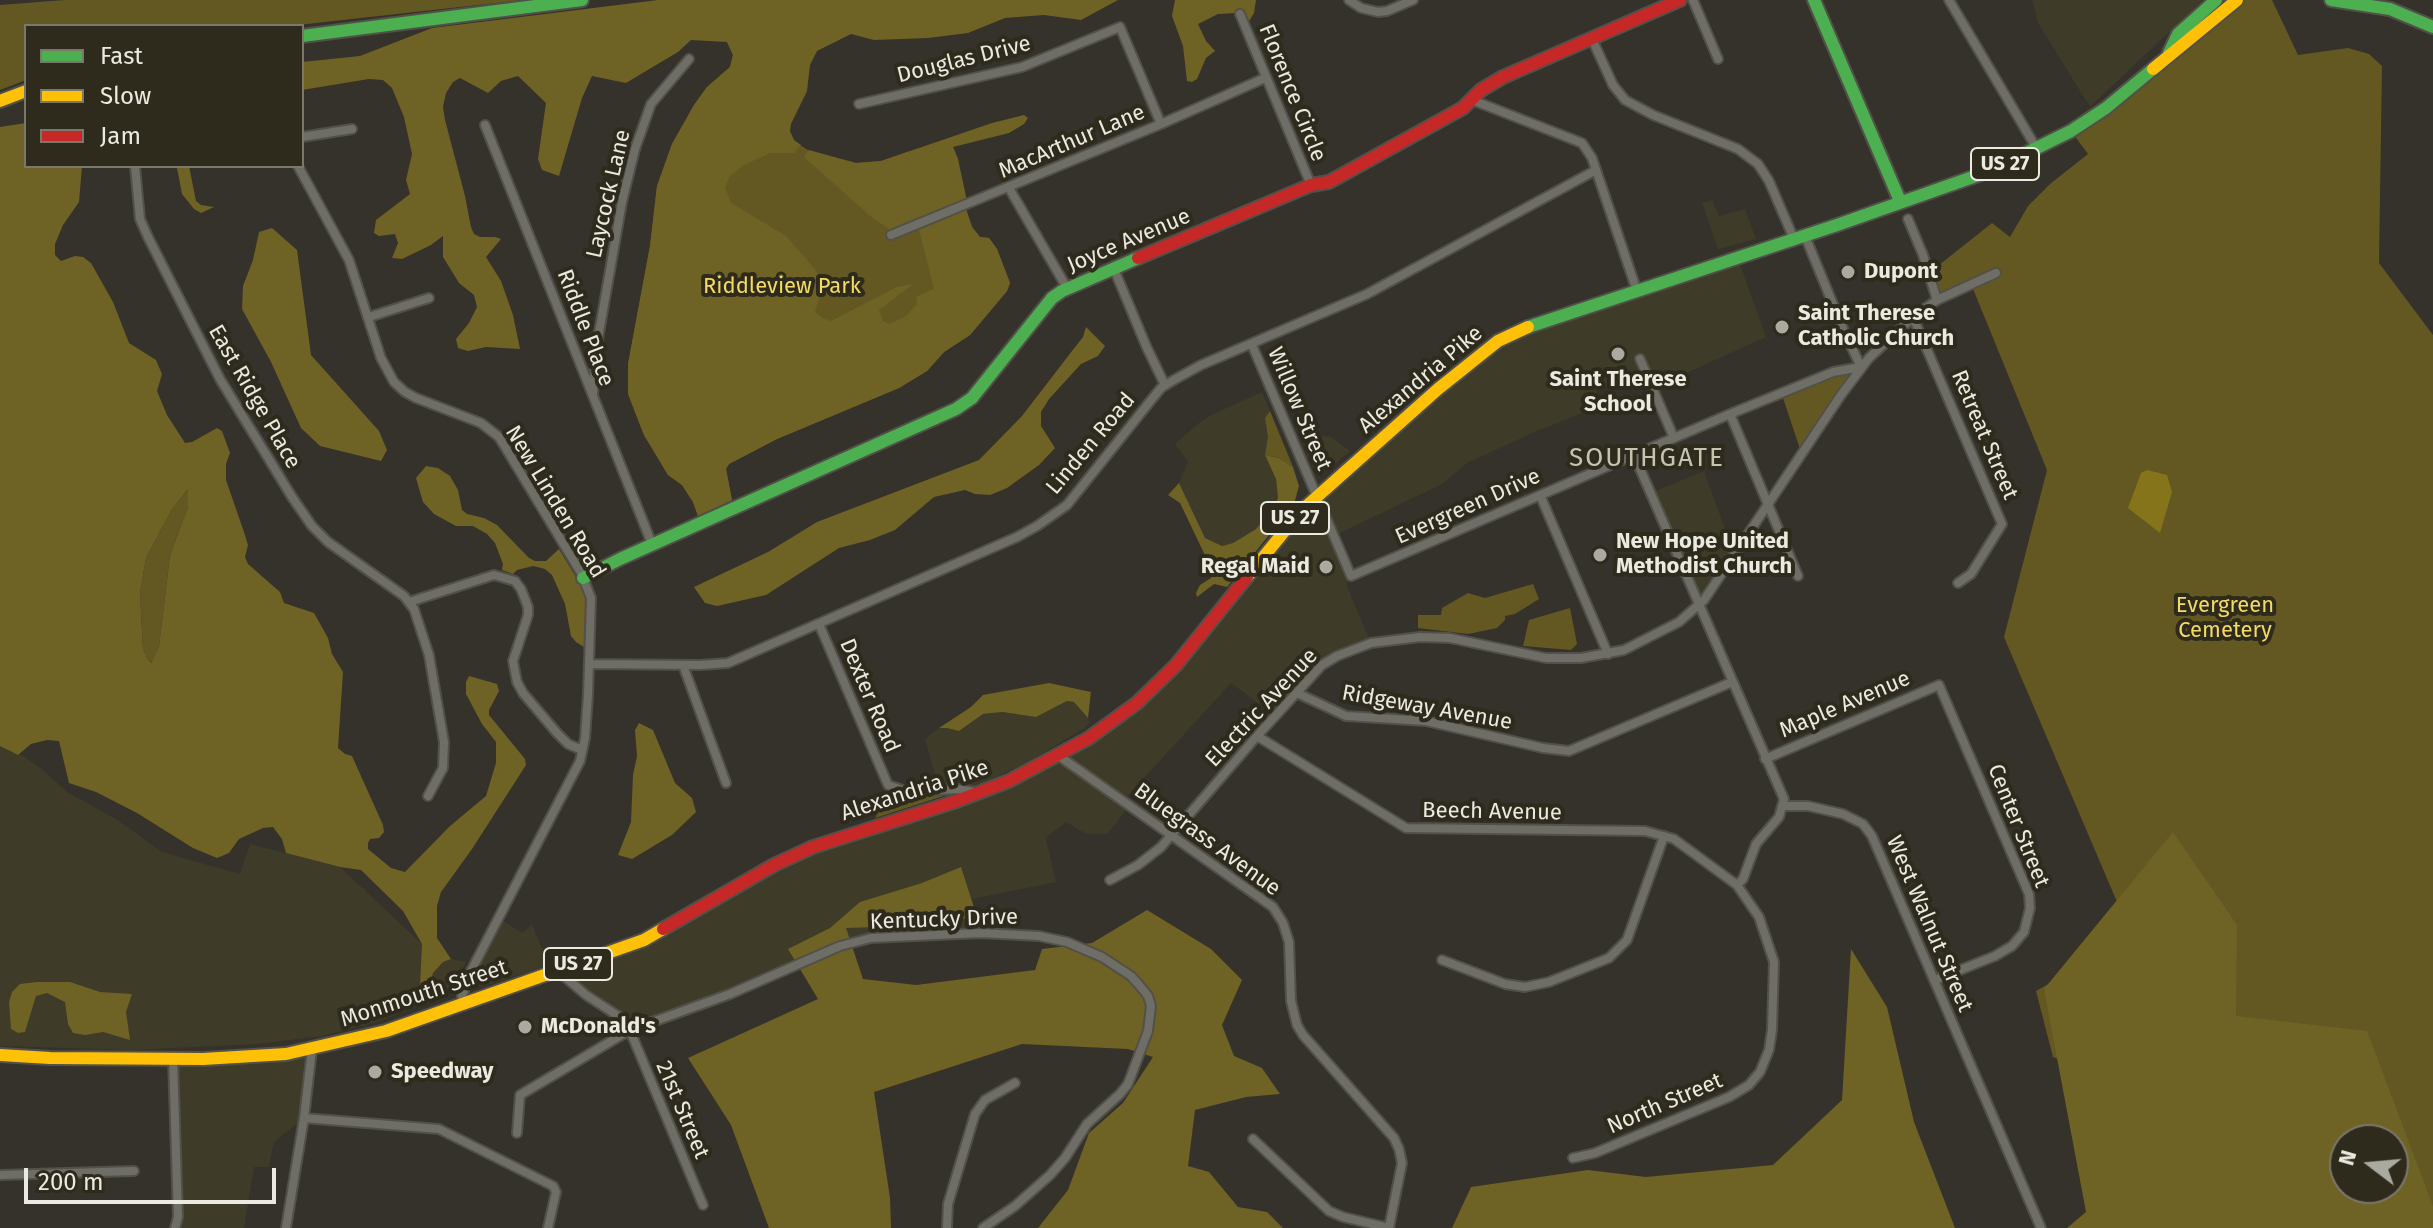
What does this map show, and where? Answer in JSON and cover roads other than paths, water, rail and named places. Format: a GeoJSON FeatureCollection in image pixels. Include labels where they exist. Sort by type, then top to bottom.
{"type":"FeatureCollection","features":[{"type":"Feature","properties":{"kind":"main road"},"geometry":{"type":"LineString","coordinates":[[304,36],[582,0]]}},
{"type":"Feature","properties":{"kind":"main road","name":"Joyce Avenue"},"geometry":{"type":"LineString","coordinates":[[583,578],[652,544],[962,406],[981,387],[1052,298],[1067,288],[1311,185],[1329,182],[1459,110],[1481,90],[1503,77],[1680,0]]}},
{"type":"Feature","properties":{"kind":"main road"},"geometry":{"type":"LineString","coordinates":[[1814,0],[1902,206]]}},
{"type":"Feature","properties":{"kind":"main road","name":"Alexandria Pike"},"geometry":{"type":"LineString","coordinates":[[2167,56],[2178,34],[2216,0]]}},
{"type":"Feature","properties":{"kind":"main road","name":"Alexandria Pike"},"geometry":{"type":"LineString","coordinates":[[829,841],[978,794],[1059,756],[1137,703],[1176,665],[1301,511],[1438,389],[1498,341],[1540,321],[1733,257],[1902,206],[1990,171],[2071,131],[2106,108],[2237,0]]}},
{"type":"Feature","properties":{"kind":"main road"},"geometry":{"type":"LineString","coordinates":[[2331,0],[2390,9],[2433,27]]}},
{"type":"Feature","properties":{"kind":"main road"},"geometry":{"type":"LineString","coordinates":[[0,101],[24,92]]}},
{"type":"Feature","properties":{"kind":"main road","name":"Monmouth Street"},"geometry":{"type":"LineString","coordinates":[[0,1055],[173,1058],[286,1054],[386,1031],[644,940],[774,865],[829,841]]}},
{"type":"Feature","properties":{"kind":"main road"},"geometry":{"type":"LineString","coordinates":[[0,1063],[40,1063],[50,1058]]}},
{"type":"Feature","properties":{"kind":"street"},"geometry":{"type":"LineString","coordinates":[[1349,0],[1365,10],[1383,12],[1413,0]]}},
{"type":"Feature","properties":{"kind":"street"},"geometry":{"type":"LineString","coordinates":[[1693,0],[1718,59]]}},
{"type":"Feature","properties":{"kind":"street"},"geometry":{"type":"LineString","coordinates":[[1949,0],[2037,149]]}},
{"type":"Feature","properties":{"kind":"street","name":"Florence Circle"},"geometry":{"type":"LineString","coordinates":[[1240,14],[1311,185]]}},
{"type":"Feature","properties":{"kind":"street","name":"Douglas Drive"},"geometry":{"type":"LineString","coordinates":[[859,104],[1022,67],[1120,27],[1161,124]]}},
{"type":"Feature","properties":{"kind":"street"},"geometry":{"type":"LineString","coordinates":[[1592,39],[1621,97],[1653,115],[1738,149],[1758,164],[1799,238],[1861,367],[1913,317],[1937,300],[1996,273]]}},
{"type":"Feature","properties":{"kind":"street","name":"Laycock Lane"},"geometry":{"type":"LineString","coordinates":[[593,399],[596,350],[622,202],[635,149],[651,104],[689,59]]}},
{"type":"Feature","properties":{"kind":"street","name":"MacArthur Lane"},"geometry":{"type":"LineString","coordinates":[[891,235],[1265,78]]}},
{"type":"Feature","properties":{"kind":"street"},"geometry":{"type":"LineString","coordinates":[[1472,100],[1582,143],[1590,153],[1637,291]]}},
{"type":"Feature","properties":{"kind":"street","name":"Riddle Place"},"geometry":{"type":"LineString","coordinates":[[485,125],[652,544]]}},
{"type":"Feature","properties":{"kind":"street"},"geometry":{"type":"LineString","coordinates":[[304,137],[352,129]]}},
{"type":"Feature","properties":{"kind":"street","name":"East Ridge Place"},"geometry":{"type":"LineString","coordinates":[[135,168],[140,219],[148,237],[220,379],[292,497],[312,526],[328,542],[409,602]]}},
{"type":"Feature","properties":{"kind":"street","name":"New Linden Road"},"geometry":{"type":"LineString","coordinates":[[299,168],[346,253],[381,358],[394,382],[405,392],[481,423],[499,437],[583,578],[592,603],[585,738],[580,761],[471,971],[462,996],[463,1004]]}},
{"type":"Feature","properties":{"kind":"street","name":"Linden Road"},"geometry":{"type":"LineString","coordinates":[[589,664],[728,663],[1007,541],[1067,505],[1165,385],[1201,365],[1367,294],[1596,170]]}},
{"type":"Feature","properties":{"kind":"street"},"geometry":{"type":"LineString","coordinates":[[1009,188],[1067,288]]}},
{"type":"Feature","properties":{"kind":"street"},"geometry":{"type":"LineString","coordinates":[[1908,219],[1937,300]]}},
{"type":"Feature","properties":{"kind":"street"},"geometry":{"type":"LineString","coordinates":[[1114,269],[1165,385]]}},
{"type":"Feature","properties":{"kind":"street"},"geometry":{"type":"LineString","coordinates":[[369,317],[429,298]]}},
{"type":"Feature","properties":{"kind":"street","name":"Retreat Street"},"geometry":{"type":"LineString","coordinates":[[1913,317],[2002,524],[1971,574],[1958,583]]}},
{"type":"Feature","properties":{"kind":"street","name":"Willow Street"},"geometry":{"type":"LineString","coordinates":[[1252,345],[1351,576]]}},
{"type":"Feature","properties":{"kind":"street"},"geometry":{"type":"LineString","coordinates":[[1640,359],[1674,438]]}},
{"type":"Feature","properties":{"kind":"street","name":"Evergreen Drive"},"geometry":{"type":"LineString","coordinates":[[1351,576],[1730,414],[1833,372],[1861,367]]}},
{"type":"Feature","properties":{"kind":"street","name":"Electric Avenue"},"geometry":{"type":"LineString","coordinates":[[1110,880],[1138,865],[1161,847],[1257,736],[1330,660],[1371,643],[1420,637],[1450,638],[1546,658],[1574,659],[1624,650],[1679,622],[1700,606],[1861,367]]}},
{"type":"Feature","properties":{"kind":"street"},"geometry":{"type":"LineString","coordinates":[[1730,414],[1798,576]]}},
{"type":"Feature","properties":{"kind":"street"},"geometry":{"type":"LineString","coordinates":[[1634,455],[1782,794],[1783,806],[1779,817],[1756,844],[1743,879],[1737,885]]}},
{"type":"Feature","properties":{"kind":"street"},"geometry":{"type":"LineString","coordinates":[[1540,495],[1608,654]]}},
{"type":"Feature","properties":{"kind":"street"},"geometry":{"type":"LineString","coordinates":[[428,796],[443,768],[444,742],[425,638],[409,602],[489,576],[515,581],[528,607],[513,661],[517,682],[557,733],[568,744],[582,750]]}},
{"type":"Feature","properties":{"kind":"street","name":"Dexter Road"},"geometry":{"type":"LineString","coordinates":[[819,624],[886,782],[908,792],[964,789],[978,794]]}},
{"type":"Feature","properties":{"kind":"street"},"geometry":{"type":"LineString","coordinates":[[683,665],[726,783]]}},
{"type":"Feature","properties":{"kind":"street","name":"Ridgeway Avenue"},"geometry":{"type":"LineString","coordinates":[[1297,693],[1346,716],[1426,721],[1543,748],[1569,751],[1732,682]]}},
{"type":"Feature","properties":{"kind":"street","name":"Maple Avenue"},"geometry":{"type":"LineString","coordinates":[[1765,759],[1939,685]]}},
{"type":"Feature","properties":{"kind":"street","name":"Center Street"},"geometry":{"type":"LineString","coordinates":[[1935,980],[2012,946],[2024,932],[2030,908],[2029,894],[1939,685]]}},
{"type":"Feature","properties":{"kind":"street","name":"Beech Avenue"},"geometry":{"type":"LineString","coordinates":[[1257,736],[1409,829],[1637,830],[1664,836],[1687,847],[1737,885]]}},
{"type":"Feature","properties":{"kind":"street","name":"Bluegrass Avenue"},"geometry":{"type":"LineString","coordinates":[[1059,756],[1269,902],[1280,917],[1289,942],[1291,1001],[1297,1025],[1394,1138],[1399,1149],[1402,1163],[1389,1228]]}},
{"type":"Feature","properties":{"kind":"street","name":"West Walnut Street"},"geometry":{"type":"LineString","coordinates":[[1783,806],[1808,806],[1843,814],[1870,831],[2041,1228]]}},
{"type":"Feature","properties":{"kind":"street"},"geometry":{"type":"LineString","coordinates":[[1442,960],[1505,984],[1525,987],[1549,982],[1609,958],[1627,940],[1664,836]]}},
{"type":"Feature","properties":{"kind":"street","name":"North Street"},"geometry":{"type":"LineString","coordinates":[[1573,1158],[1595,1153],[1716,1103],[1746,1087],[1760,1072],[1769,1050],[1772,1030],[1774,962],[1759,917],[1737,885]]}},
{"type":"Feature","properties":{"kind":"street","name":"Kentucky Drive"},"geometry":{"type":"LineString","coordinates":[[630,1030],[730,994],[840,946],[871,938],[981,933],[1039,936],[1067,942],[1102,957],[1131,976],[1148,996],[1151,1006],[1148,1031],[1128,1084],[1087,1124],[1050,1175],[1015,1206],[983,1228]]}},
{"type":"Feature","properties":{"kind":"street"},"geometry":{"type":"LineString","coordinates":[[517,1133],[520,1095],[630,1030],[626,1021],[586,995],[558,971]]}},
{"type":"Feature","properties":{"kind":"street","name":"21st Street"},"geometry":{"type":"LineString","coordinates":[[630,1030],[703,1205]]}},
{"type":"Feature","properties":{"kind":"street"},"geometry":{"type":"LineString","coordinates":[[286,1228],[312,1049]]}},
{"type":"Feature","properties":{"kind":"street"},"geometry":{"type":"LineString","coordinates":[[173,1058],[178,1217],[175,1228]]}},
{"type":"Feature","properties":{"kind":"street"},"geometry":{"type":"LineString","coordinates":[[947,1228],[948,1204],[975,1114],[985,1100],[1015,1083]]}},
{"type":"Feature","properties":{"kind":"street"},"geometry":{"type":"LineString","coordinates":[[304,1118],[439,1129],[553,1186],[556,1192],[548,1228]]}},
{"type":"Feature","properties":{"kind":"street"},"geometry":{"type":"LineString","coordinates":[[1253,1139],[1329,1211],[1389,1228]]}},
{"type":"Feature","properties":{"kind":"street"},"geometry":{"type":"LineString","coordinates":[[0,1175],[134,1171]]}},
{"type":"Feature","properties":{"kind":"place","name":"Dupont"},"geometry":{"type":"Point","coordinates":[1848,272]}},
{"type":"Feature","properties":{"kind":"place","name":"Saint Therese Catholic Church"},"geometry":{"type":"Point","coordinates":[1782,327]}},
{"type":"Feature","properties":{"kind":"place","name":"Saint Therese School"},"geometry":{"type":"Point","coordinates":[1618,354]}},
{"type":"Feature","properties":{"kind":"place","name":"New Hope United Methodist Church"},"geometry":{"type":"Point","coordinates":[1600,555]}},
{"type":"Feature","properties":{"kind":"place","name":"Regal Maid"},"geometry":{"type":"Point","coordinates":[1326,567]}},
{"type":"Feature","properties":{"kind":"place","name":"McDonald's"},"geometry":{"type":"Point","coordinates":[525,1027]}},
{"type":"Feature","properties":{"kind":"place","name":"Speedway"},"geometry":{"type":"Point","coordinates":[375,1072]}},
{"type":"Feature","properties":{"kind":"district","name":"SOUTHGATE"},"geometry":{"type":"Point","coordinates":[1647,459]}},
{"type":"Feature","properties":{"kind":"park label","name":"Riddleview Park"},"geometry":{"type":"Point","coordinates":[782,287]}},
{"type":"Feature","properties":{"kind":"park label","name":"Evergreen Cemetery"},"geometry":{"type":"Point","coordinates":[2225,618]}}]}
